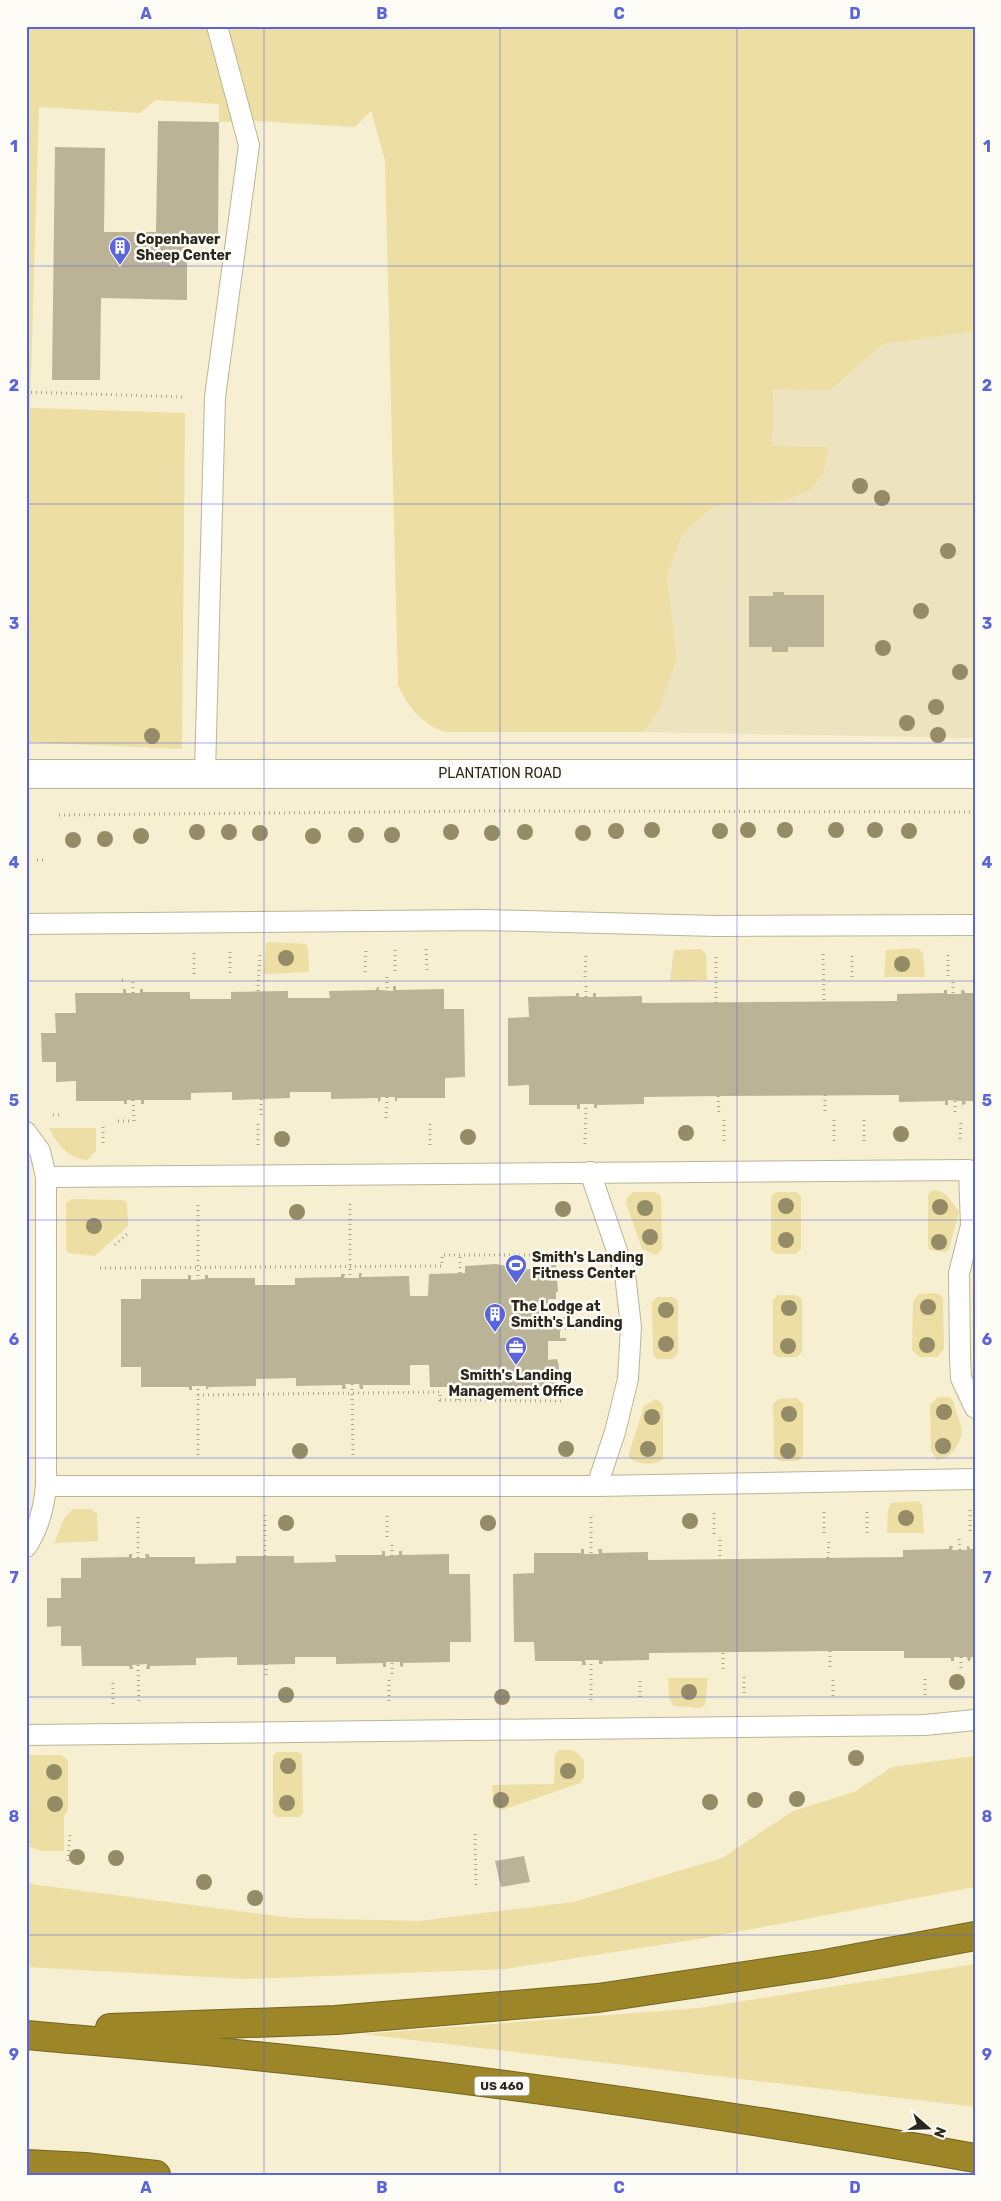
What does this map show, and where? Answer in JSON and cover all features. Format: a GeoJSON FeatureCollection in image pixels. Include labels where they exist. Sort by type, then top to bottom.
{"type":"FeatureCollection","features":[{"type":"Feature","properties":{"kind":"highway"},"geometry":{"type":"LineString","coordinates":[[26,2032],[336,2020],[598,1998],[825,1964],[975,1936]]}},
{"type":"Feature","properties":{"kind":"highway","name":"US 460"},"geometry":{"type":"LineString","coordinates":[[26,2035],[258,2056],[475,2082],[682,2110],[975,2158]]}},
{"type":"Feature","properties":{"kind":"highway"},"geometry":{"type":"LineString","coordinates":[[26,2164],[85,2167],[156,2175]]}},
{"type":"Feature","properties":{"kind":"street","name":"PLANTATION ROAD"},"geometry":{"type":"LineString","coordinates":[[26,774],[975,774]]}},
{"type":"Feature","properties":{"kind":"lane"},"geometry":{"type":"LineString","coordinates":[[205,773],[215,397],[248,145],[217,26]]}},
{"type":"Feature","properties":{"kind":"lane"},"geometry":{"type":"LineString","coordinates":[[26,924],[485,920],[716,926],[975,925]]}},
{"type":"Feature","properties":{"kind":"lane"},"geometry":{"type":"LineString","coordinates":[[26,1132],[40,1151],[46,1177],[46,1486],[44,1507],[36,1533],[26,1547]]}},
{"type":"Feature","properties":{"kind":"lane"},"geometry":{"type":"LineString","coordinates":[[46,1177],[968,1170],[971,1226],[958,1273],[960,1357],[961,1378],[975,1408]]}},
{"type":"Feature","properties":{"kind":"lane"},"geometry":{"type":"LineString","coordinates":[[590,1172],[625,1274],[631,1327],[628,1379],[615,1432],[597,1486]]}},
{"type":"Feature","properties":{"kind":"lane"},"geometry":{"type":"LineString","coordinates":[[46,1486],[597,1486],[975,1479]]}},
{"type":"Feature","properties":{"kind":"lane"},"geometry":{"type":"LineString","coordinates":[[26,1735],[943,1725],[975,1720]]}},
{"type":"Feature","properties":{"kind":"path"},"geometry":{"type":"LineString","coordinates":[[26,392],[215,397]]}},
{"type":"Feature","properties":{"kind":"path"},"geometry":{"type":"LineString","coordinates":[[59,815],[487,810],[975,812]]}},
{"type":"Feature","properties":{"kind":"path"},"geometry":{"type":"LineString","coordinates":[[37,860],[43,860]]}},
{"type":"Feature","properties":{"kind":"path"},"geometry":{"type":"LineString","coordinates":[[258,991],[259,974]]}},
{"type":"Feature","properties":{"kind":"path"},"geometry":{"type":"LineString","coordinates":[[387,978],[387,990]]}},
{"type":"Feature","properties":{"kind":"path"},"geometry":{"type":"LineString","coordinates":[[824,978],[824,1001]]}},
{"type":"Feature","properties":{"kind":"path"},"geometry":{"type":"LineString","coordinates":[[133,980],[133,993]]}},
{"type":"Feature","properties":{"kind":"path"},"geometry":{"type":"LineString","coordinates":[[716,980],[716,1003]]}},
{"type":"Feature","properties":{"kind":"path"},"geometry":{"type":"LineString","coordinates":[[586,982],[586,997]]}},
{"type":"Feature","properties":{"kind":"path"},"geometry":{"type":"LineString","coordinates":[[953,982],[954,994]]}},
{"type":"Feature","properties":{"kind":"path"},"geometry":{"type":"LineString","coordinates":[[825,1095],[825,1113]]}},
{"type":"Feature","properties":{"kind":"path"},"geometry":{"type":"LineString","coordinates":[[718,1096],[719,1114]]}},
{"type":"Feature","properties":{"kind":"path"},"geometry":{"type":"LineString","coordinates":[[386,1118],[387,1097]]}},
{"type":"Feature","properties":{"kind":"path"},"geometry":{"type":"LineString","coordinates":[[261,1099],[261,1118]]}},
{"type":"Feature","properties":{"kind":"path"},"geometry":{"type":"LineString","coordinates":[[118,1121],[132,1121],[133,1100]]}},
{"type":"Feature","properties":{"kind":"path"},"geometry":{"type":"LineString","coordinates":[[955,1101],[955,1112]]}},
{"type":"Feature","properties":{"kind":"path"},"geometry":{"type":"LineString","coordinates":[[585,1148],[586,1104]]}},
{"type":"Feature","properties":{"kind":"path"},"geometry":{"type":"LineString","coordinates":[[53,1115],[62,1115]]}},
{"type":"Feature","properties":{"kind":"path"},"geometry":{"type":"LineString","coordinates":[[197,1226],[198,1279]]}},
{"type":"Feature","properties":{"kind":"path"},"geometry":{"type":"LineString","coordinates":[[350,1226],[350,1278]]}},
{"type":"Feature","properties":{"kind":"path"},"geometry":{"type":"LineString","coordinates":[[115,1245],[129,1232]]}},
{"type":"Feature","properties":{"kind":"path"},"geometry":{"type":"LineString","coordinates":[[100,1268],[442,1266],[442,1255],[562,1255]]}},
{"type":"Feature","properties":{"kind":"path"},"geometry":{"type":"LineString","coordinates":[[460,1255],[460,1273]]}},
{"type":"Feature","properties":{"kind":"path"},"geometry":{"type":"LineString","coordinates":[[560,1329],[579,1328]]}},
{"type":"Feature","properties":{"kind":"path"},"geometry":{"type":"LineString","coordinates":[[352,1384],[353,1436]]}},
{"type":"Feature","properties":{"kind":"path"},"geometry":{"type":"LineString","coordinates":[[198,1386],[198,1437]]}},
{"type":"Feature","properties":{"kind":"path"},"geometry":{"type":"LineString","coordinates":[[458,1400],[459,1387]]}},
{"type":"Feature","properties":{"kind":"path"},"geometry":{"type":"LineString","coordinates":[[198,1395],[440,1392],[440,1400],[562,1401]]}},
{"type":"Feature","properties":{"kind":"path"},"geometry":{"type":"LineString","coordinates":[[970,1508],[970,1532]]}},
{"type":"Feature","properties":{"kind":"path"},"geometry":{"type":"LineString","coordinates":[[591,1512],[591,1554]]}},
{"type":"Feature","properties":{"kind":"path"},"geometry":{"type":"LineString","coordinates":[[265,1539],[265,1557]]}},
{"type":"Feature","properties":{"kind":"path"},"geometry":{"type":"LineString","coordinates":[[959,1539],[960,1550]]}},
{"type":"Feature","properties":{"kind":"path"},"geometry":{"type":"LineString","coordinates":[[138,1540],[138,1558]]}},
{"type":"Feature","properties":{"kind":"path"},"geometry":{"type":"LineString","coordinates":[[720,1540],[720,1559]]}},
{"type":"Feature","properties":{"kind":"path"},"geometry":{"type":"LineString","coordinates":[[828,1540],[828,1558]]}},
{"type":"Feature","properties":{"kind":"path"},"geometry":{"type":"LineString","coordinates":[[392,1544],[392,1556]]}},
{"type":"Feature","properties":{"kind":"path"},"geometry":{"type":"LineString","coordinates":[[830,1651],[830,1670]]}},
{"type":"Feature","properties":{"kind":"path"},"geometry":{"type":"LineString","coordinates":[[723,1652],[723,1671]]}},
{"type":"Feature","properties":{"kind":"path"},"geometry":{"type":"LineString","coordinates":[[961,1657],[961,1668]]}},
{"type":"Feature","properties":{"kind":"path"},"geometry":{"type":"LineString","coordinates":[[591,1660],[591,1708]]}},
{"type":"Feature","properties":{"kind":"path"},"geometry":{"type":"LineString","coordinates":[[392,1662],[392,1674]]}},
{"type":"Feature","properties":{"kind":"path"},"geometry":{"type":"LineString","coordinates":[[266,1664],[266,1675]]}},
{"type":"Feature","properties":{"kind":"path"},"geometry":{"type":"LineString","coordinates":[[138,1665],[139,1682]]}},
{"type":"Feature","properties":{"kind":"path"},"geometry":{"type":"LineString","coordinates":[[68,1861],[70,1833]]}},
{"type":"Feature","properties":{"kind":"path"},"geometry":{"type":"LineString","coordinates":[[475,1834],[476,1886]]}},
{"type":"Feature","properties":{"kind":"shaded area"},"geometry":{"type":"Polygon","coordinates":[[[26,26],[975,26],[975,331],[883,344],[830,390],[773,389],[772,446],[829,447],[823,474],[810,490],[784,501],[716,505],[683,533],[667,576],[677,658],[659,709],[644,732],[444,732],[429,724],[416,713],[398,685],[385,160],[371,111],[355,127],[255,121],[219,122],[219,104],[156,100],[140,113],[39,107],[30,408],[185,413],[182,749],[26,742],[26,26]]]}},
{"type":"Feature","properties":{"kind":"shaded area"},"geometry":{"type":"Polygon","coordinates":[[[975,331],[975,738],[644,732],[659,709],[677,658],[667,576],[683,533],[716,505],[784,501],[829,447],[771,446],[773,388],[830,390],[883,344],[975,331]]]}},
{"type":"Feature","properties":{"kind":"shaded area"},"geometry":{"type":"Polygon","coordinates":[[[266,943],[306,944],[308,948],[309,972],[264,974],[266,943]]]}},
{"type":"Feature","properties":{"kind":"shaded area"},"geometry":{"type":"Polygon","coordinates":[[[918,948],[923,953],[925,977],[884,977],[886,950],[918,948]]]}},
{"type":"Feature","properties":{"kind":"shaded area"},"geometry":{"type":"Polygon","coordinates":[[[701,949],[706,954],[707,980],[670,981],[674,950],[701,949]]]}},
{"type":"Feature","properties":{"kind":"shaded area"},"geometry":{"type":"Polygon","coordinates":[[[49,1128],[96,1128],[96,1151],[87,1160],[80,1159],[60,1145],[49,1128]]]}},
{"type":"Feature","properties":{"kind":"shaded area"},"geometry":{"type":"Polygon","coordinates":[[[933,1190],[945,1194],[959,1212],[949,1249],[945,1252],[929,1250],[928,1245],[928,1198],[929,1193],[933,1190]]]}},
{"type":"Feature","properties":{"kind":"shaded area"},"geometry":{"type":"Polygon","coordinates":[[[633,1192],[655,1192],[661,1196],[662,1249],[656,1255],[642,1249],[626,1203],[627,1198],[633,1192]]]}},
{"type":"Feature","properties":{"kind":"shaded area"},"geometry":{"type":"Polygon","coordinates":[[[776,1192],[796,1192],[801,1196],[801,1249],[796,1254],[776,1254],[771,1250],[771,1197],[776,1192]]]}},
{"type":"Feature","properties":{"kind":"shaded area"},"geometry":{"type":"Polygon","coordinates":[[[72,1199],[123,1200],[127,1203],[128,1226],[95,1256],[68,1253],[66,1249],[66,1203],[72,1199]]]}},
{"type":"Feature","properties":{"kind":"shaded area"},"geometry":{"type":"Polygon","coordinates":[[[935,1293],[942,1296],[943,1300],[944,1349],[937,1357],[920,1357],[912,1350],[913,1301],[919,1294],[935,1293]]]}},
{"type":"Feature","properties":{"kind":"shaded area"},"geometry":{"type":"Polygon","coordinates":[[[777,1295],[797,1295],[802,1299],[802,1352],[797,1357],[777,1357],[773,1353],[773,1301],[777,1295]]]}},
{"type":"Feature","properties":{"kind":"shaded area"},"geometry":{"type":"Polygon","coordinates":[[[657,1297],[673,1297],[678,1301],[678,1354],[673,1359],[657,1359],[653,1355],[652,1302],[657,1297]]]}},
{"type":"Feature","properties":{"kind":"shaded area"},"geometry":{"type":"Polygon","coordinates":[[[938,1397],[950,1397],[953,1401],[962,1431],[961,1437],[952,1452],[947,1457],[937,1460],[931,1451],[930,1405],[938,1397]]]}},
{"type":"Feature","properties":{"kind":"shaded area"},"geometry":{"type":"Polygon","coordinates":[[[797,1398],[803,1404],[803,1455],[798,1461],[779,1461],[774,1457],[773,1404],[779,1399],[797,1398]]]}},
{"type":"Feature","properties":{"kind":"shaded area"},"geometry":{"type":"Polygon","coordinates":[[[656,1399],[663,1405],[663,1459],[651,1464],[636,1462],[629,1457],[629,1453],[644,1406],[656,1399]]]}},
{"type":"Feature","properties":{"kind":"shaded area"},"geometry":{"type":"Polygon","coordinates":[[[917,1501],[922,1504],[924,1533],[887,1533],[888,1510],[891,1503],[917,1501]]]}},
{"type":"Feature","properties":{"kind":"shaded area"},"geometry":{"type":"Polygon","coordinates":[[[73,1509],[91,1509],[97,1513],[98,1541],[54,1543],[65,1517],[73,1509]]]}},
{"type":"Feature","properties":{"kind":"shaded area"},"geometry":{"type":"Polygon","coordinates":[[[668,1678],[708,1678],[705,1705],[700,1708],[673,1706],[669,1698],[668,1678]]]}},
{"type":"Feature","properties":{"kind":"shaded area"},"geometry":{"type":"Polygon","coordinates":[[[559,1750],[574,1750],[584,1760],[584,1778],[580,1783],[502,1810],[494,1807],[492,1785],[554,1784],[555,1754],[559,1750]]]}},
{"type":"Feature","properties":{"kind":"shaded area"},"geometry":{"type":"Polygon","coordinates":[[[277,1752],[298,1752],[302,1754],[303,1814],[299,1817],[278,1817],[273,1814],[273,1756],[277,1752]]]}},
{"type":"Feature","properties":{"kind":"shaded area"},"geometry":{"type":"Polygon","coordinates":[[[26,1755],[61,1755],[68,1760],[68,1810],[64,1816],[64,1851],[43,1851],[26,1846],[26,1755]]]}},
{"type":"Feature","properties":{"kind":"shaded area"},"geometry":{"type":"Polygon","coordinates":[[[975,1756],[975,1887],[699,1939],[505,1969],[245,1979],[26,1967],[26,1882],[37,1885],[293,1918],[419,1921],[574,1902],[722,1858],[793,1811],[854,1792],[892,1767],[975,1756]]]}},
{"type":"Feature","properties":{"kind":"shaded area"},"geometry":{"type":"Polygon","coordinates":[[[975,1964],[975,2107],[363,2034],[699,2008],[975,1964]]]}},
{"type":"Feature","properties":{"kind":"building","name":"Copenhaver Sheep Center"},"geometry":{"type":"Polygon","coordinates":[[[158,121],[219,122],[218,235],[187,234],[187,300],[101,298],[100,380],[52,380],[55,147],[105,148],[104,232],[156,232],[158,121]]]}},
{"type":"Feature","properties":{"kind":"building"},"geometry":{"type":"Polygon","coordinates":[[[773,592],[784,592],[784,595],[824,595],[824,647],[788,647],[788,652],[772,652],[772,647],[749,647],[749,596],[773,596],[773,592]]]}},
{"type":"Feature","properties":{"kind":"building"},"geometry":{"type":"Polygon","coordinates":[[[393,986],[396,986],[396,990],[444,989],[444,1009],[464,1009],[465,1077],[445,1078],[445,1098],[397,1098],[397,1101],[395,1101],[395,1097],[381,1097],[378,1102],[378,1098],[331,1099],[331,1092],[290,1092],[290,1098],[232,1100],[232,1092],[191,1093],[191,1100],[144,1100],[144,1104],[141,1104],[141,1100],[127,1100],[127,1104],[124,1104],[124,1101],[76,1101],[76,1081],[56,1082],[56,1062],[42,1062],[41,1033],[56,1033],[55,1013],[76,1013],[75,993],[123,993],[123,989],[126,989],[126,993],[140,993],[140,989],[143,989],[143,992],[190,992],[190,999],[231,999],[231,992],[288,991],[288,998],[330,998],[329,991],[376,990],[379,987],[379,990],[393,991],[393,986]]]}},
{"type":"Feature","properties":{"kind":"building"},"geometry":{"type":"Polygon","coordinates":[[[944,990],[947,990],[947,994],[961,994],[961,990],[964,990],[965,993],[975,993],[975,1101],[965,1101],[966,1104],[962,1105],[962,1101],[948,1100],[948,1105],[945,1105],[945,1101],[899,1102],[899,1095],[718,1096],[644,1097],[644,1104],[597,1105],[597,1108],[594,1108],[594,1104],[580,1104],[580,1109],[577,1109],[577,1105],[529,1105],[529,1085],[508,1086],[508,1018],[529,1017],[528,997],[576,996],[576,993],[579,993],[579,997],[593,997],[593,993],[596,993],[596,997],[642,996],[642,1003],[897,1001],[897,994],[944,993],[944,990]]]}},
{"type":"Feature","properties":{"kind":"building"},"geometry":{"type":"Polygon","coordinates":[[[496,1264],[507,1266],[507,1270],[534,1269],[534,1266],[556,1265],[558,1292],[556,1292],[556,1299],[548,1299],[548,1317],[565,1317],[565,1321],[560,1320],[560,1338],[566,1338],[566,1341],[548,1341],[548,1360],[557,1359],[559,1366],[557,1393],[535,1393],[535,1390],[509,1390],[509,1393],[477,1395],[478,1393],[466,1393],[466,1387],[430,1387],[429,1365],[410,1365],[410,1385],[363,1385],[363,1389],[360,1389],[359,1384],[345,1384],[346,1389],[342,1389],[342,1385],[296,1386],[296,1378],[256,1379],[256,1386],[209,1387],[206,1390],[206,1386],[192,1386],[192,1390],[189,1390],[189,1387],[141,1387],[141,1367],[121,1367],[121,1299],[141,1299],[141,1279],[188,1279],[188,1275],[191,1275],[191,1280],[205,1279],[205,1275],[208,1275],[208,1278],[255,1278],[255,1285],[295,1285],[295,1278],[341,1277],[341,1274],[345,1274],[344,1278],[359,1278],[359,1273],[362,1273],[361,1277],[409,1276],[410,1296],[428,1296],[429,1274],[465,1273],[465,1266],[496,1264]]]}},
{"type":"Feature","properties":{"kind":"building"},"geometry":{"type":"Polygon","coordinates":[[[949,1546],[953,1546],[952,1550],[967,1550],[967,1546],[970,1549],[975,1549],[975,1657],[971,1657],[970,1661],[968,1661],[967,1657],[954,1657],[954,1661],[951,1661],[951,1658],[904,1658],[904,1651],[830,1651],[649,1653],[649,1660],[602,1661],[603,1664],[599,1664],[599,1660],[585,1660],[586,1665],[582,1665],[582,1661],[535,1661],[534,1642],[514,1642],[513,1574],[534,1573],[534,1553],[581,1553],[581,1549],[584,1549],[584,1554],[599,1554],[598,1549],[602,1549],[602,1553],[648,1552],[648,1560],[903,1557],[903,1550],[949,1549],[949,1546]]]}},
{"type":"Feature","properties":{"kind":"building"},"geometry":{"type":"Polygon","coordinates":[[[382,1551],[385,1551],[385,1556],[399,1555],[399,1551],[402,1551],[402,1555],[449,1554],[449,1574],[470,1574],[471,1642],[450,1642],[450,1662],[403,1663],[403,1667],[400,1666],[400,1662],[386,1662],[386,1667],[383,1667],[383,1663],[336,1664],[336,1657],[295,1657],[295,1664],[237,1665],[237,1657],[196,1658],[196,1665],[150,1666],[150,1669],[146,1669],[147,1664],[132,1665],[133,1669],[130,1669],[129,1666],[82,1666],[81,1646],[61,1646],[61,1626],[47,1627],[47,1598],[61,1598],[61,1578],[81,1578],[81,1558],[129,1557],[129,1554],[132,1554],[132,1558],[146,1558],[145,1554],[149,1554],[149,1557],[195,1557],[195,1564],[236,1563],[236,1556],[294,1556],[294,1563],[336,1562],[335,1555],[382,1555],[382,1551]]]}},
{"type":"Feature","properties":{"kind":"building"},"geometry":{"type":"Polygon","coordinates":[[[524,1856],[530,1882],[501,1887],[495,1861],[524,1856]]]}},
{"type":"Feature","properties":{"kind":"place","name":"Copenhaver Sheep Center"},"geometry":{"type":"Point","coordinates":[120,266]}},
{"type":"Feature","properties":{"kind":"place","name":"Smith's Landing Fitness Center"},"geometry":{"type":"Point","coordinates":[516,1284]}},
{"type":"Feature","properties":{"kind":"place","name":"The Lodge at Smith's Landing"},"geometry":{"type":"Point","coordinates":[495,1333]}},
{"type":"Feature","properties":{"kind":"place","name":"Smith's Landing Management Office"},"geometry":{"type":"Point","coordinates":[516,1366]}}]}
